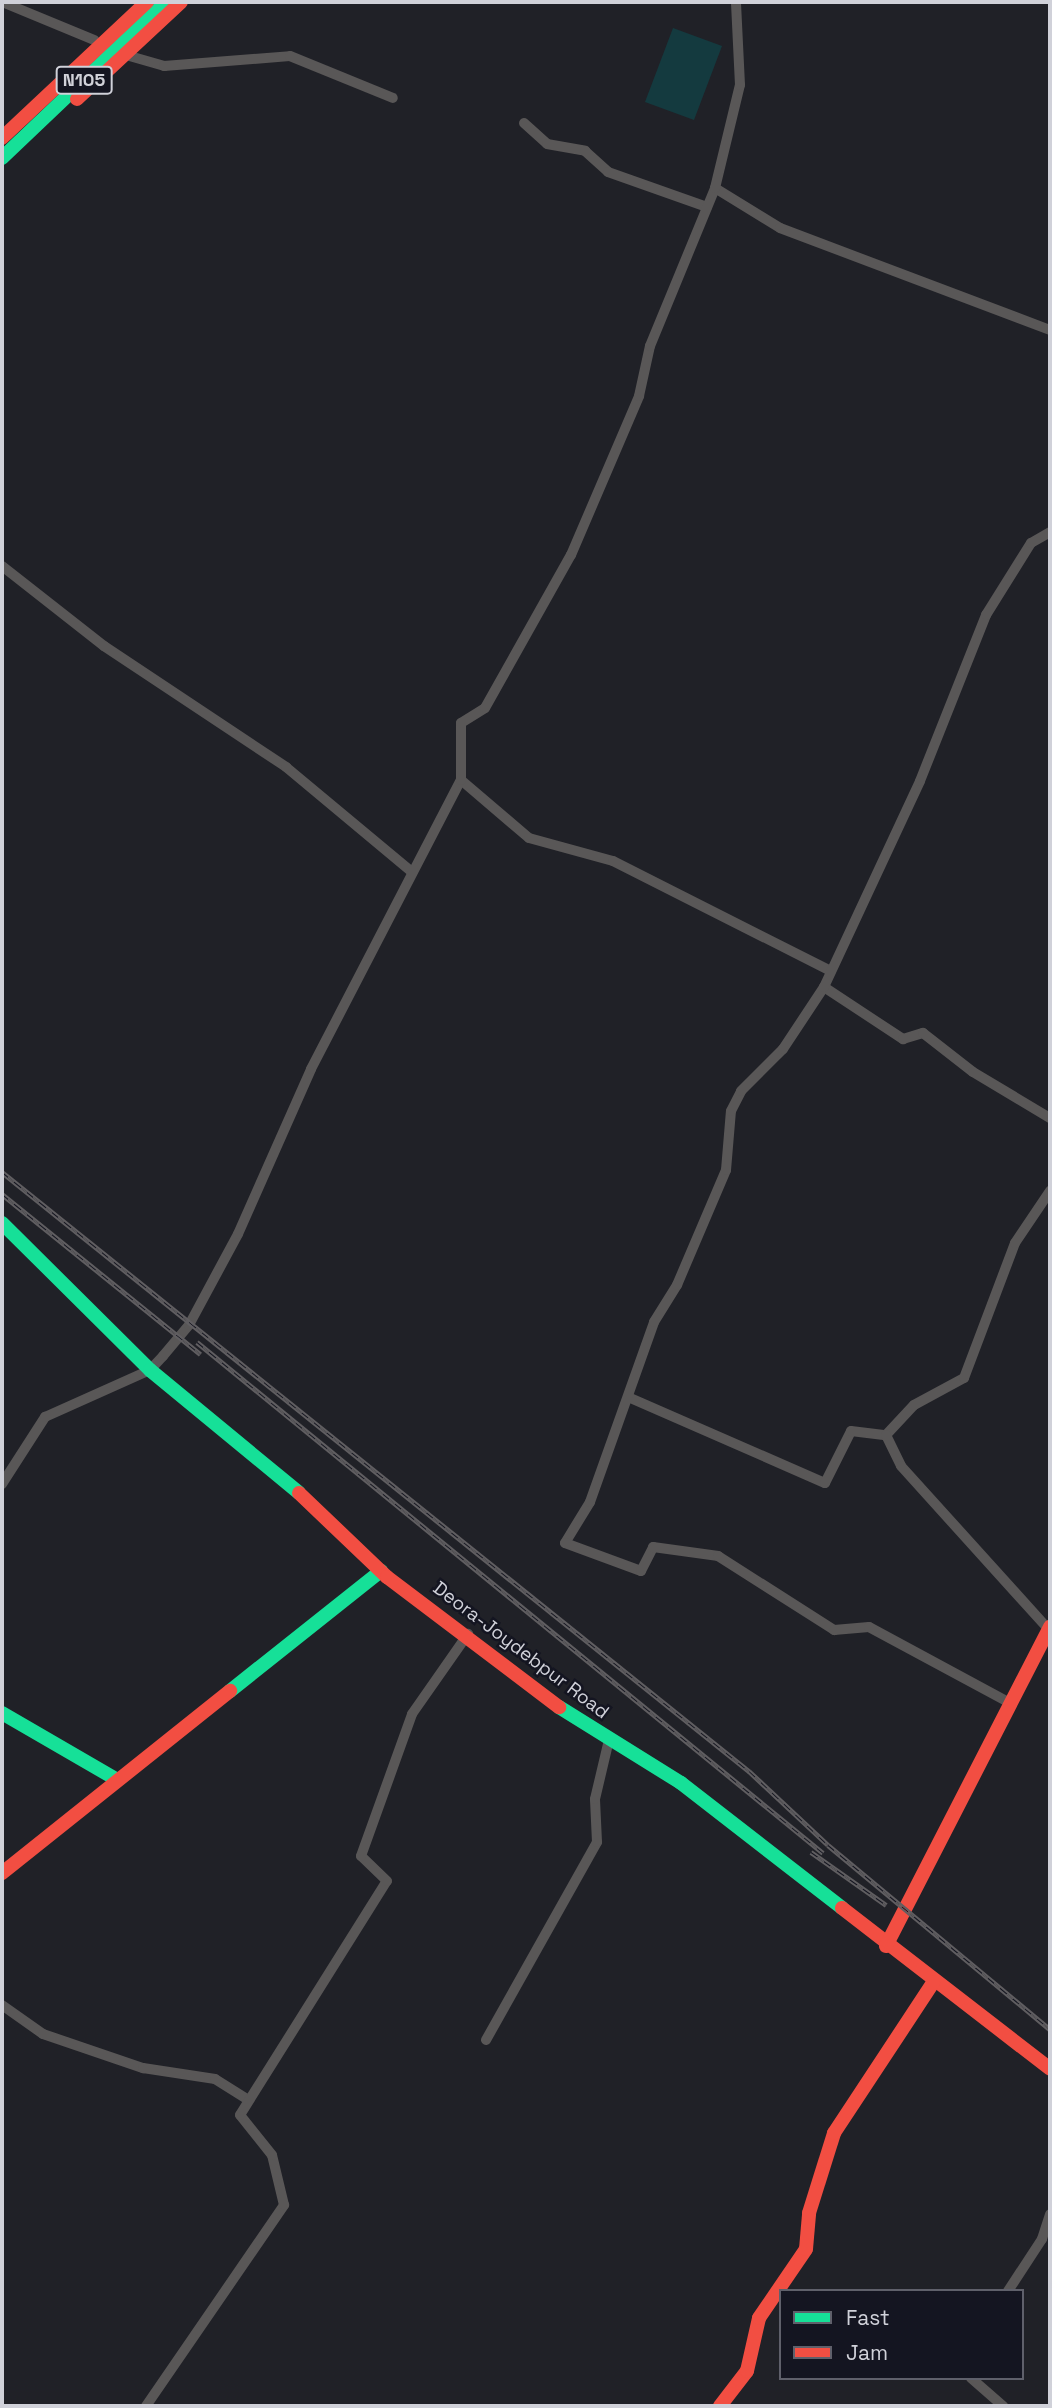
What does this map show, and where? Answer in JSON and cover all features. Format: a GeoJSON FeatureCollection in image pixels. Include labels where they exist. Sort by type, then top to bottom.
{"type":"FeatureCollection","features":[{"type":"Feature","properties":{"kind":"main road"},"geometry":{"type":"LineString","coordinates":[[2,127],[134,2]]}},
{"type":"Feature","properties":{"kind":"main road","name":"N105"},"geometry":{"type":"LineString","coordinates":[[2,138],[147,2]]}},
{"type":"Feature","properties":{"kind":"main road","name":"N105"},"geometry":{"type":"LineString","coordinates":[[2,158],[166,2]]}},
{"type":"Feature","properties":{"kind":"main road"},"geometry":{"type":"LineString","coordinates":[[2,169],[181,2]]}},
{"type":"Feature","properties":{"kind":"main road","name":"Deora-Joydebpur Road"},"geometry":{"type":"LineString","coordinates":[[2,1223],[149,1370],[293,1488],[381,1572],[609,1740],[681,1783],[933,1983],[1050,2069]]}},
{"type":"Feature","properties":{"kind":"main road"},"geometry":{"type":"LineString","coordinates":[[2,1873],[116,1779],[381,1572]]}},
{"type":"Feature","properties":{"kind":"main road"},"geometry":{"type":"LineString","coordinates":[[886,1946],[1050,1628]]}},
{"type":"Feature","properties":{"kind":"main road"},"geometry":{"type":"LineString","coordinates":[[2,1713],[116,1779]]}},
{"type":"Feature","properties":{"kind":"main road"},"geometry":{"type":"LineString","coordinates":[[720,2406],[748,2368],[759,2318],[806,2249],[809,2213],[834,2133],[933,1983]]}},
{"type":"Feature","properties":{"kind":"street"},"geometry":{"type":"LineString","coordinates":[[2,2],[94,40]]}},
{"type":"Feature","properties":{"kind":"street"},"geometry":{"type":"LineString","coordinates":[[2,1484],[45,1417],[149,1370],[189,1325],[238,1234],[306,1080],[396,914],[411,871],[461,780],[461,723],[485,708],[571,555],[639,396],[650,346],[715,188],[740,85],[736,2]]}},
{"type":"Feature","properties":{"kind":"street"},"geometry":{"type":"LineString","coordinates":[[126,55],[164,66],[290,57],[393,98]]}},
{"type":"Feature","properties":{"kind":"street"},"geometry":{"type":"LineString","coordinates":[[524,123],[547,144],[585,150],[618,177],[707,207]]}},
{"type":"Feature","properties":{"kind":"street"},"geometry":{"type":"LineString","coordinates":[[715,188],[780,228],[1050,330]]}},
{"type":"Feature","properties":{"kind":"street"},"geometry":{"type":"LineString","coordinates":[[1012,1704],[869,1627],[834,1630],[718,1556],[653,1547],[641,1571],[565,1543],[590,1502],[654,1322],[677,1285],[726,1170],[731,1111],[741,1091],[783,1049],[824,987],[939,738],[986,615],[1031,543],[1050,532]]}},
{"type":"Feature","properties":{"kind":"street"},"geometry":{"type":"LineString","coordinates":[[2,566],[104,646],[286,767],[411,871]]}},
{"type":"Feature","properties":{"kind":"street"},"geometry":{"type":"LineString","coordinates":[[461,780],[529,838],[613,861],[831,971]]}},
{"type":"Feature","properties":{"kind":"street"},"geometry":{"type":"LineString","coordinates":[[824,987],[903,1039],[923,1032],[973,1072],[1050,1118]]}},
{"type":"Feature","properties":{"kind":"street"},"geometry":{"type":"LineString","coordinates":[[886,1435],[914,1405],[964,1378],[1015,1243],[1050,1192]]}},
{"type":"Feature","properties":{"kind":"street"},"geometry":{"type":"LineString","coordinates":[[628,1397],[675,1413],[820,1483],[828,1481],[850,1431],[886,1435]]}},
{"type":"Feature","properties":{"kind":"street"},"geometry":{"type":"LineString","coordinates":[[886,1435],[901,1466],[1050,1628]]}},
{"type":"Feature","properties":{"kind":"street"},"geometry":{"type":"LineString","coordinates":[[146,2406],[285,2202],[272,2155],[240,2119],[248,2100],[387,1881],[361,1856],[412,1714],[468,1634]]}},
{"type":"Feature","properties":{"kind":"street"},"geometry":{"type":"LineString","coordinates":[[486,2040],[597,1842],[595,1799],[609,1740]]}},
{"type":"Feature","properties":{"kind":"street"},"geometry":{"type":"LineString","coordinates":[[2,2005],[43,2034],[143,2068],[215,2079],[248,2100]]}},
{"type":"Feature","properties":{"kind":"street"},"geometry":{"type":"LineString","coordinates":[[1008,2289],[1042,2239],[1050,2214]]}},
{"type":"Feature","properties":{"kind":"street"},"geometry":{"type":"LineString","coordinates":[[973,2380],[1003,2406]]}},
{"type":"Feature","properties":{"kind":"water"},"geometry":{"type":"Polygon","coordinates":[[[673,28],[722,46],[694,120],[645,102],[673,28]]]}},
{"type":"Feature","properties":{"kind":"railway"},"geometry":{"type":"LineString","coordinates":[[2,1172],[749,1771],[828,1845],[1050,2029]]}},
{"type":"Feature","properties":{"kind":"railway"},"geometry":{"type":"LineString","coordinates":[[2,1194],[200,1354]]}},
{"type":"Feature","properties":{"kind":"railway"},"geometry":{"type":"LineString","coordinates":[[197,1342],[823,1853]]}},
{"type":"Feature","properties":{"kind":"railway"},"geometry":{"type":"LineString","coordinates":[[811,1852],[886,1905]]}},
{"type":"Feature","properties":{"kind":"traffic: fast"},"geometry":{"type":"LineString","coordinates":[[2,158],[166,2]]}},
{"type":"Feature","properties":{"kind":"traffic: fast"},"geometry":{"type":"LineString","coordinates":[[2,1223],[150,1370],[299,1493]]}},
{"type":"Feature","properties":{"kind":"traffic: fast"},"geometry":{"type":"LineString","coordinates":[[230,1691],[381,1571]]}},
{"type":"Feature","properties":{"kind":"traffic: fast"},"geometry":{"type":"LineString","coordinates":[[559,1707],[681,1783],[842,1908]]}},
{"type":"Feature","properties":{"kind":"traffic: fast"},"geometry":{"type":"LineString","coordinates":[[2,1713],[116,1779]]}},
{"type":"Feature","properties":{"kind":"traffic: jam"},"geometry":{"type":"LineString","coordinates":[[2,138],[147,2]]}},
{"type":"Feature","properties":{"kind":"traffic: jam"},"geometry":{"type":"LineString","coordinates":[[77,99],[181,2]]}},
{"type":"Feature","properties":{"kind":"traffic: jam"},"geometry":{"type":"LineString","coordinates":[[299,1493],[387,1577],[559,1707]]}},
{"type":"Feature","properties":{"kind":"traffic: jam"},"geometry":{"type":"LineString","coordinates":[[886,1946],[1050,1627]]}},
{"type":"Feature","properties":{"kind":"traffic: jam"},"geometry":{"type":"LineString","coordinates":[[2,1873],[230,1691]]}},
{"type":"Feature","properties":{"kind":"traffic: jam"},"geometry":{"type":"LineString","coordinates":[[842,1908],[1050,2069]]}},
{"type":"Feature","properties":{"kind":"traffic: jam"},"geometry":{"type":"LineString","coordinates":[[720,2406],[747,2371],[759,2318],[806,2249],[809,2213],[834,2133],[933,1983]]}}]}
